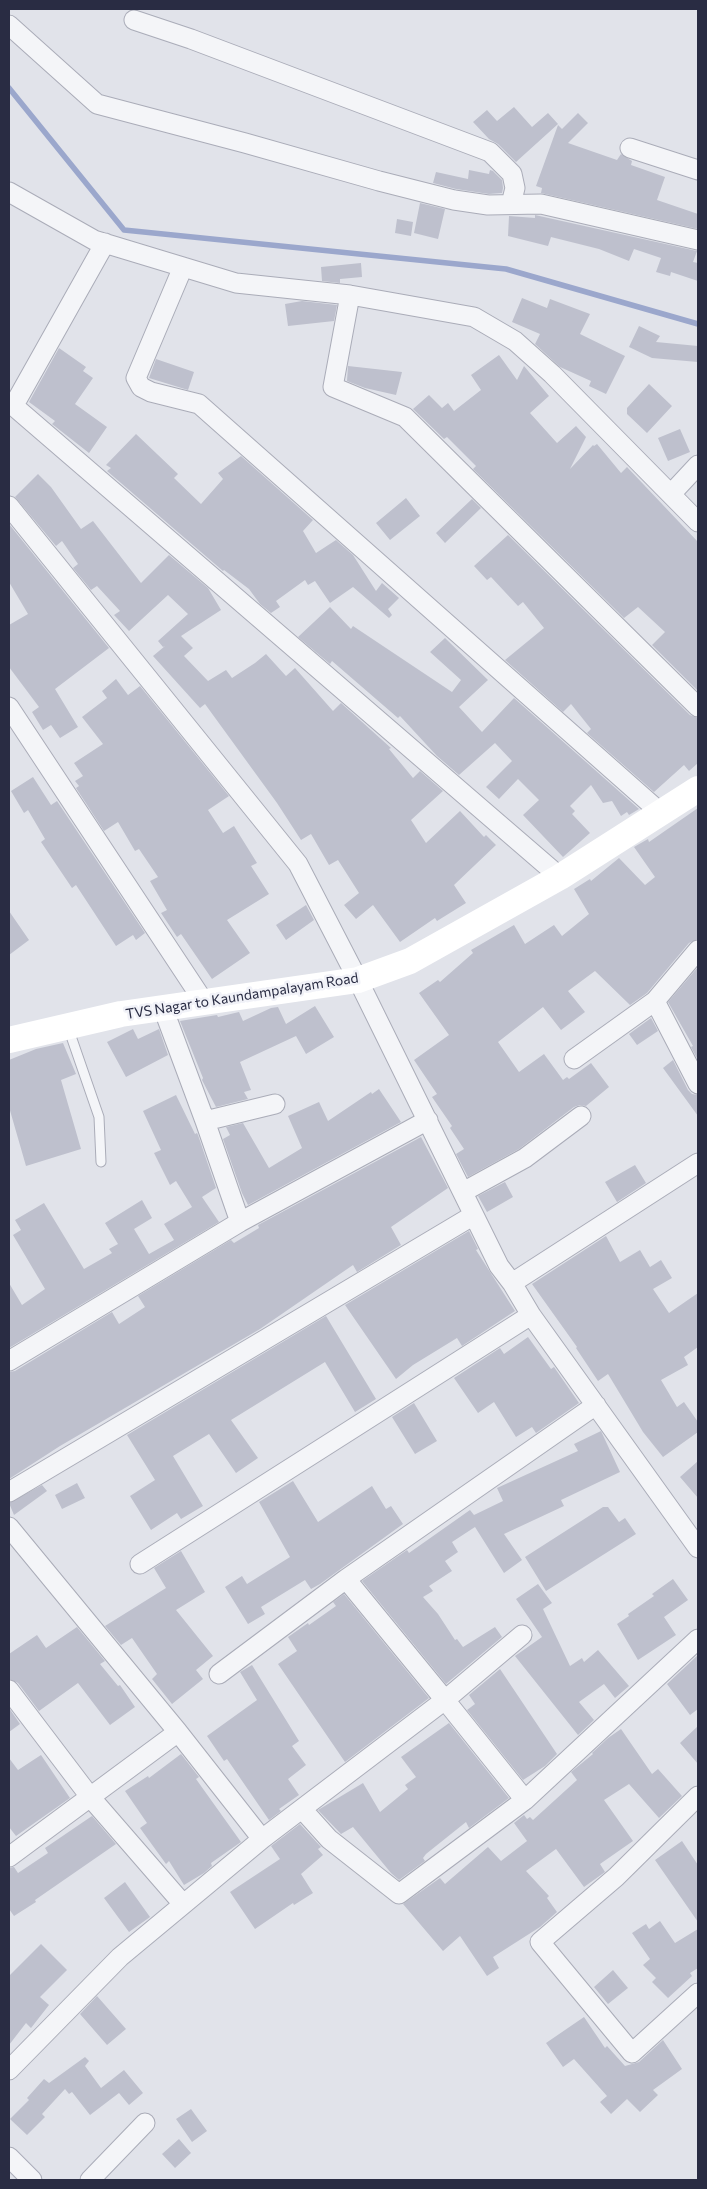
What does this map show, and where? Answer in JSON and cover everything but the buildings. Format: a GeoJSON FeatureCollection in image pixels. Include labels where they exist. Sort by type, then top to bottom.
{"type":"FeatureCollection","features":[{"type":"Feature","properties":{"kind":"street"},"geometry":{"type":"LineString","coordinates":[[134,20],[191,39],[490,152],[512,174],[515,188],[511,204]]}},
{"type":"Feature","properties":{"kind":"street"},"geometry":{"type":"LineString","coordinates":[[9,25],[97,104],[454,200],[488,205],[541,204],[698,240]]}},
{"type":"Feature","properties":{"kind":"street"},"geometry":{"type":"LineString","coordinates":[[630,148],[698,170]]}},
{"type":"Feature","properties":{"kind":"street"},"geometry":{"type":"LineString","coordinates":[[9,192],[94,240],[236,283],[350,295],[474,317],[515,341],[552,374],[698,522]]}},
{"type":"Feature","properties":{"kind":"street"},"geometry":{"type":"LineString","coordinates":[[105,243],[11,404],[560,877]]}},
{"type":"Feature","properties":{"kind":"street"},"geometry":{"type":"LineString","coordinates":[[183,267],[136,378],[141,387],[151,392],[199,404],[661,813]]}},
{"type":"Feature","properties":{"kind":"street"},"geometry":{"type":"LineString","coordinates":[[350,295],[333,387],[405,417],[698,707]]}},
{"type":"Feature","properties":{"kind":"street"},"geometry":{"type":"LineString","coordinates":[[670,494],[698,465]]}},
{"type":"Feature","properties":{"kind":"street"},"geometry":{"type":"LineString","coordinates":[[9,506],[298,864],[358,980],[499,1266],[512,1283],[531,1315],[698,1548]]}},
{"type":"Feature","properties":{"kind":"street"},"geometry":{"type":"LineString","coordinates":[[9,707],[204,1002]]}},
{"type":"Feature","properties":{"kind":"street","name":"TVS Nagar to Kaundampalayam Road"},"geometry":{"type":"LineString","coordinates":[[9,1040],[120,1014],[358,980],[410,961],[560,877],[698,789]]}},
{"type":"Feature","properties":{"kind":"street"},"geometry":{"type":"LineString","coordinates":[[574,1059],[654,1001],[698,950]]}},
{"type":"Feature","properties":{"kind":"street"},"geometry":{"type":"LineString","coordinates":[[654,1001],[698,1084]]}},
{"type":"Feature","properties":{"kind":"street"},"geometry":{"type":"LineString","coordinates":[[163,1008],[240,1222]]}},
{"type":"Feature","properties":{"kind":"street"},"geometry":{"type":"LineString","coordinates":[[205,1121],[275,1104]]}},
{"type":"Feature","properties":{"kind":"street"},"geometry":{"type":"LineString","coordinates":[[463,1192],[525,1158],[581,1116]]}},
{"type":"Feature","properties":{"kind":"street"},"geometry":{"type":"LineString","coordinates":[[9,1361],[240,1222],[428,1120]]}},
{"type":"Feature","properties":{"kind":"street"},"geometry":{"type":"LineString","coordinates":[[512,1283],[698,1163]]}},
{"type":"Feature","properties":{"kind":"street"},"geometry":{"type":"LineString","coordinates":[[9,1492],[474,1215]]}},
{"type":"Feature","properties":{"kind":"street"},"geometry":{"type":"LineString","coordinates":[[140,1564],[531,1315]]}},
{"type":"Feature","properties":{"kind":"street"},"geometry":{"type":"LineString","coordinates":[[219,1674],[346,1579],[596,1405]]}},
{"type":"Feature","properties":{"kind":"street"},"geometry":{"type":"LineString","coordinates":[[9,1527],[178,1732],[262,1839]]}},
{"type":"Feature","properties":{"kind":"street"},"geometry":{"type":"LineString","coordinates":[[346,1579],[525,1800]]}},
{"type":"Feature","properties":{"kind":"street"},"geometry":{"type":"LineString","coordinates":[[9,2070],[120,1957],[262,1839],[445,1700],[522,1635]]}},
{"type":"Feature","properties":{"kind":"street"},"geometry":{"type":"LineString","coordinates":[[302,1808],[330,1839],[399,1894],[525,1800],[698,1639]]}},
{"type":"Feature","properties":{"kind":"street"},"geometry":{"type":"LineString","coordinates":[[9,1690],[91,1798],[183,1904]]}},
{"type":"Feature","properties":{"kind":"street"},"geometry":{"type":"LineString","coordinates":[[10,1852],[91,1798],[178,1732]]}},
{"type":"Feature","properties":{"kind":"street"},"geometry":{"type":"LineString","coordinates":[[698,1796],[616,1877],[540,1942],[632,2054],[698,1993]]}},
{"type":"Feature","properties":{"kind":"street"},"geometry":{"type":"LineString","coordinates":[[90,2180],[145,2123]]}},
{"type":"Feature","properties":{"kind":"street"},"geometry":{"type":"LineString","coordinates":[[9,2157],[32,2180]]}},
{"type":"Feature","properties":{"kind":"lane"},"geometry":{"type":"LineString","coordinates":[[70,1025],[72,1039],[99,1117],[100,1162]]}},
{"type":"Feature","properties":{"kind":"waterway"},"geometry":{"type":"LineString","coordinates":[[9,88],[124,230],[506,269],[698,324]]}}]}
